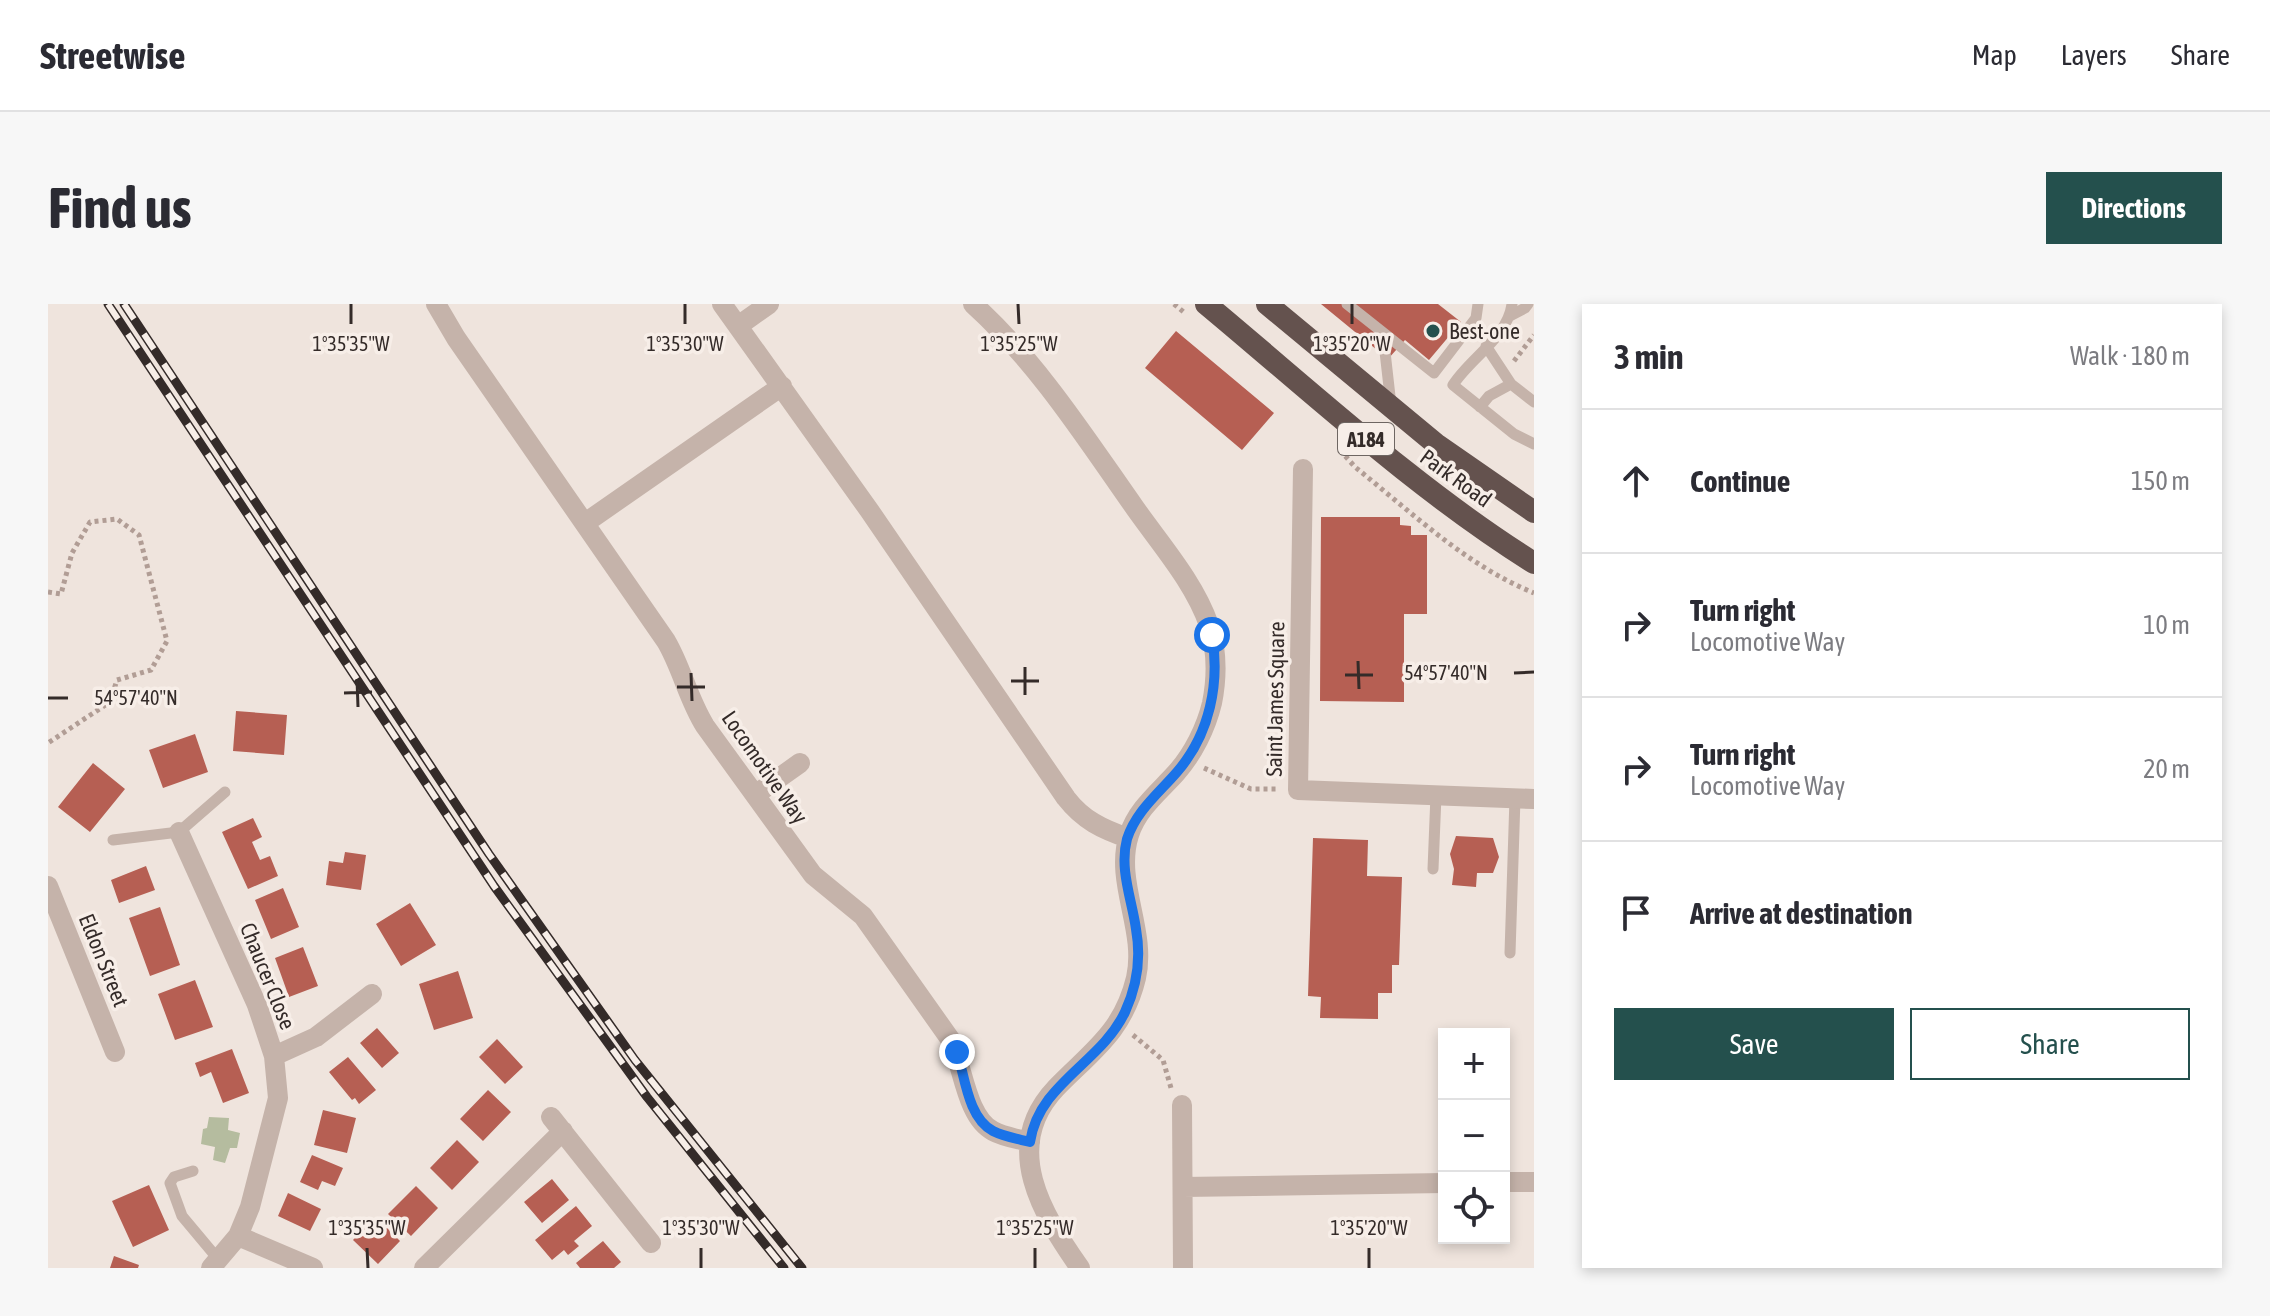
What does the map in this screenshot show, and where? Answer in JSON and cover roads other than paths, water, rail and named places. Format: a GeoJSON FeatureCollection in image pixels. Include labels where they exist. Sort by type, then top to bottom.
{"type":"FeatureCollection","features":[{"type":"Feature","properties":{"kind":"highway","name":"Park Road"},"geometry":{"type":"LineString","coordinates":[[1206,304],[1406,473],[1534,563]]}},
{"type":"Feature","properties":{"kind":"highway","name":"Park Road"},"geometry":{"type":"LineString","coordinates":[[1267,304],[1436,444],[1534,512]]}},
{"type":"Feature","properties":{"kind":"street","name":"Locomotive Way"},"geometry":{"type":"LineString","coordinates":[[436,304],[456,338],[666,641],[681,668],[697,714],[813,875],[863,916],[950,1039],[972,1103],[984,1125],[1004,1136],[1030,1142]]}},
{"type":"Feature","properties":{"kind":"street"},"geometry":{"type":"LineString","coordinates":[[722,304],[869,510],[1066,798],[1098,827],[1128,838]]}},
{"type":"Feature","properties":{"kind":"street"},"geometry":{"type":"LineString","coordinates":[[738,326],[769,304]]}},
{"type":"Feature","properties":{"kind":"street"},"geometry":{"type":"LineString","coordinates":[[973,304],[1024,357],[1059,401],[1189,585],[1201,606],[1214,650],[1214,686],[1206,723],[1187,760],[1139,814],[1125,848],[1126,881],[1138,949],[1137,971],[1124,1014],[1101,1046],[1055,1089],[1032,1127],[1030,1162],[1037,1197],[1080,1268]]}},
{"type":"Feature","properties":{"kind":"street"},"geometry":{"type":"LineString","coordinates":[[585,523],[782,386]]}},
{"type":"Feature","properties":{"kind":"street","name":"Saint James Square"},"geometry":{"type":"LineString","coordinates":[[1303,469],[1298,790],[1525,799]]}},
{"type":"Feature","properties":{"kind":"street"},"geometry":{"type":"LineString","coordinates":[[755,795],[800,763]]}},
{"type":"Feature","properties":{"kind":"street","name":"Chaucer Close"},"geometry":{"type":"LineString","coordinates":[[179,832],[257,1005],[274,1056],[278,1098],[250,1207],[238,1236],[215,1264]]}},
{"type":"Feature","properties":{"kind":"street","name":"Eldon Street"},"geometry":{"type":"LineString","coordinates":[[48,886],[115,1052]]}},
{"type":"Feature","properties":{"kind":"street"},"geometry":{"type":"LineString","coordinates":[[274,1056],[316,1037],[372,994]]}},
{"type":"Feature","properties":{"kind":"street"},"geometry":{"type":"LineString","coordinates":[[1182,1105],[1183,1268]]}},
{"type":"Feature","properties":{"kind":"street"},"geometry":{"type":"LineString","coordinates":[[424,1268],[557,1124],[651,1243]]}},
{"type":"Feature","properties":{"kind":"street"},"geometry":{"type":"LineString","coordinates":[[1510,1182],[1534,1182]]}},
{"type":"Feature","properties":{"kind":"street"},"geometry":{"type":"LineString","coordinates":[[1183,1187],[1438,1183]]}},
{"type":"Feature","properties":{"kind":"street"},"geometry":{"type":"LineString","coordinates":[[238,1236],[313,1268]]}},
{"type":"Feature","properties":{"kind":"lane"},"geometry":{"type":"LineString","coordinates":[[1347,304],[1434,373],[1476,318],[1478,304]]}},
{"type":"Feature","properties":{"kind":"lane"},"geometry":{"type":"LineString","coordinates":[[1529,307],[1511,310],[1453,385],[1514,434],[1534,444]]}},
{"type":"Feature","properties":{"kind":"lane"},"geometry":{"type":"LineString","coordinates":[[1383,334],[1391,408]]}},
{"type":"Feature","properties":{"kind":"lane"},"geometry":{"type":"LineString","coordinates":[[1486,346],[1511,384],[1534,402]]}},
{"type":"Feature","properties":{"kind":"lane"},"geometry":{"type":"LineString","coordinates":[[1480,407],[1489,396],[1511,384]]}},
{"type":"Feature","properties":{"kind":"lane"},"geometry":{"type":"LineString","coordinates":[[113,840],[179,832],[225,792]]}},
{"type":"Feature","properties":{"kind":"lane"},"geometry":{"type":"LineString","coordinates":[[1433,869],[1436,795]]}},
{"type":"Feature","properties":{"kind":"lane"},"geometry":{"type":"LineString","coordinates":[[1510,953],[1525,799]]}},
{"type":"Feature","properties":{"kind":"lane"},"geometry":{"type":"LineString","coordinates":[[193,1171],[174,1177],[170,1183],[182,1216],[215,1264]]}},
{"type":"Feature","properties":{"kind":"railway"},"geometry":{"type":"LineString","coordinates":[[108,304],[494,886],[647,1097],[784,1268]]}},
{"type":"Feature","properties":{"kind":"railway"},"geometry":{"type":"LineString","coordinates":[[124,304],[489,854],[635,1060],[802,1268]]}},
{"type":"Feature","properties":{"kind":"place","name":"Best-one"},"geometry":{"type":"Point","coordinates":[1433,331]}}]}
